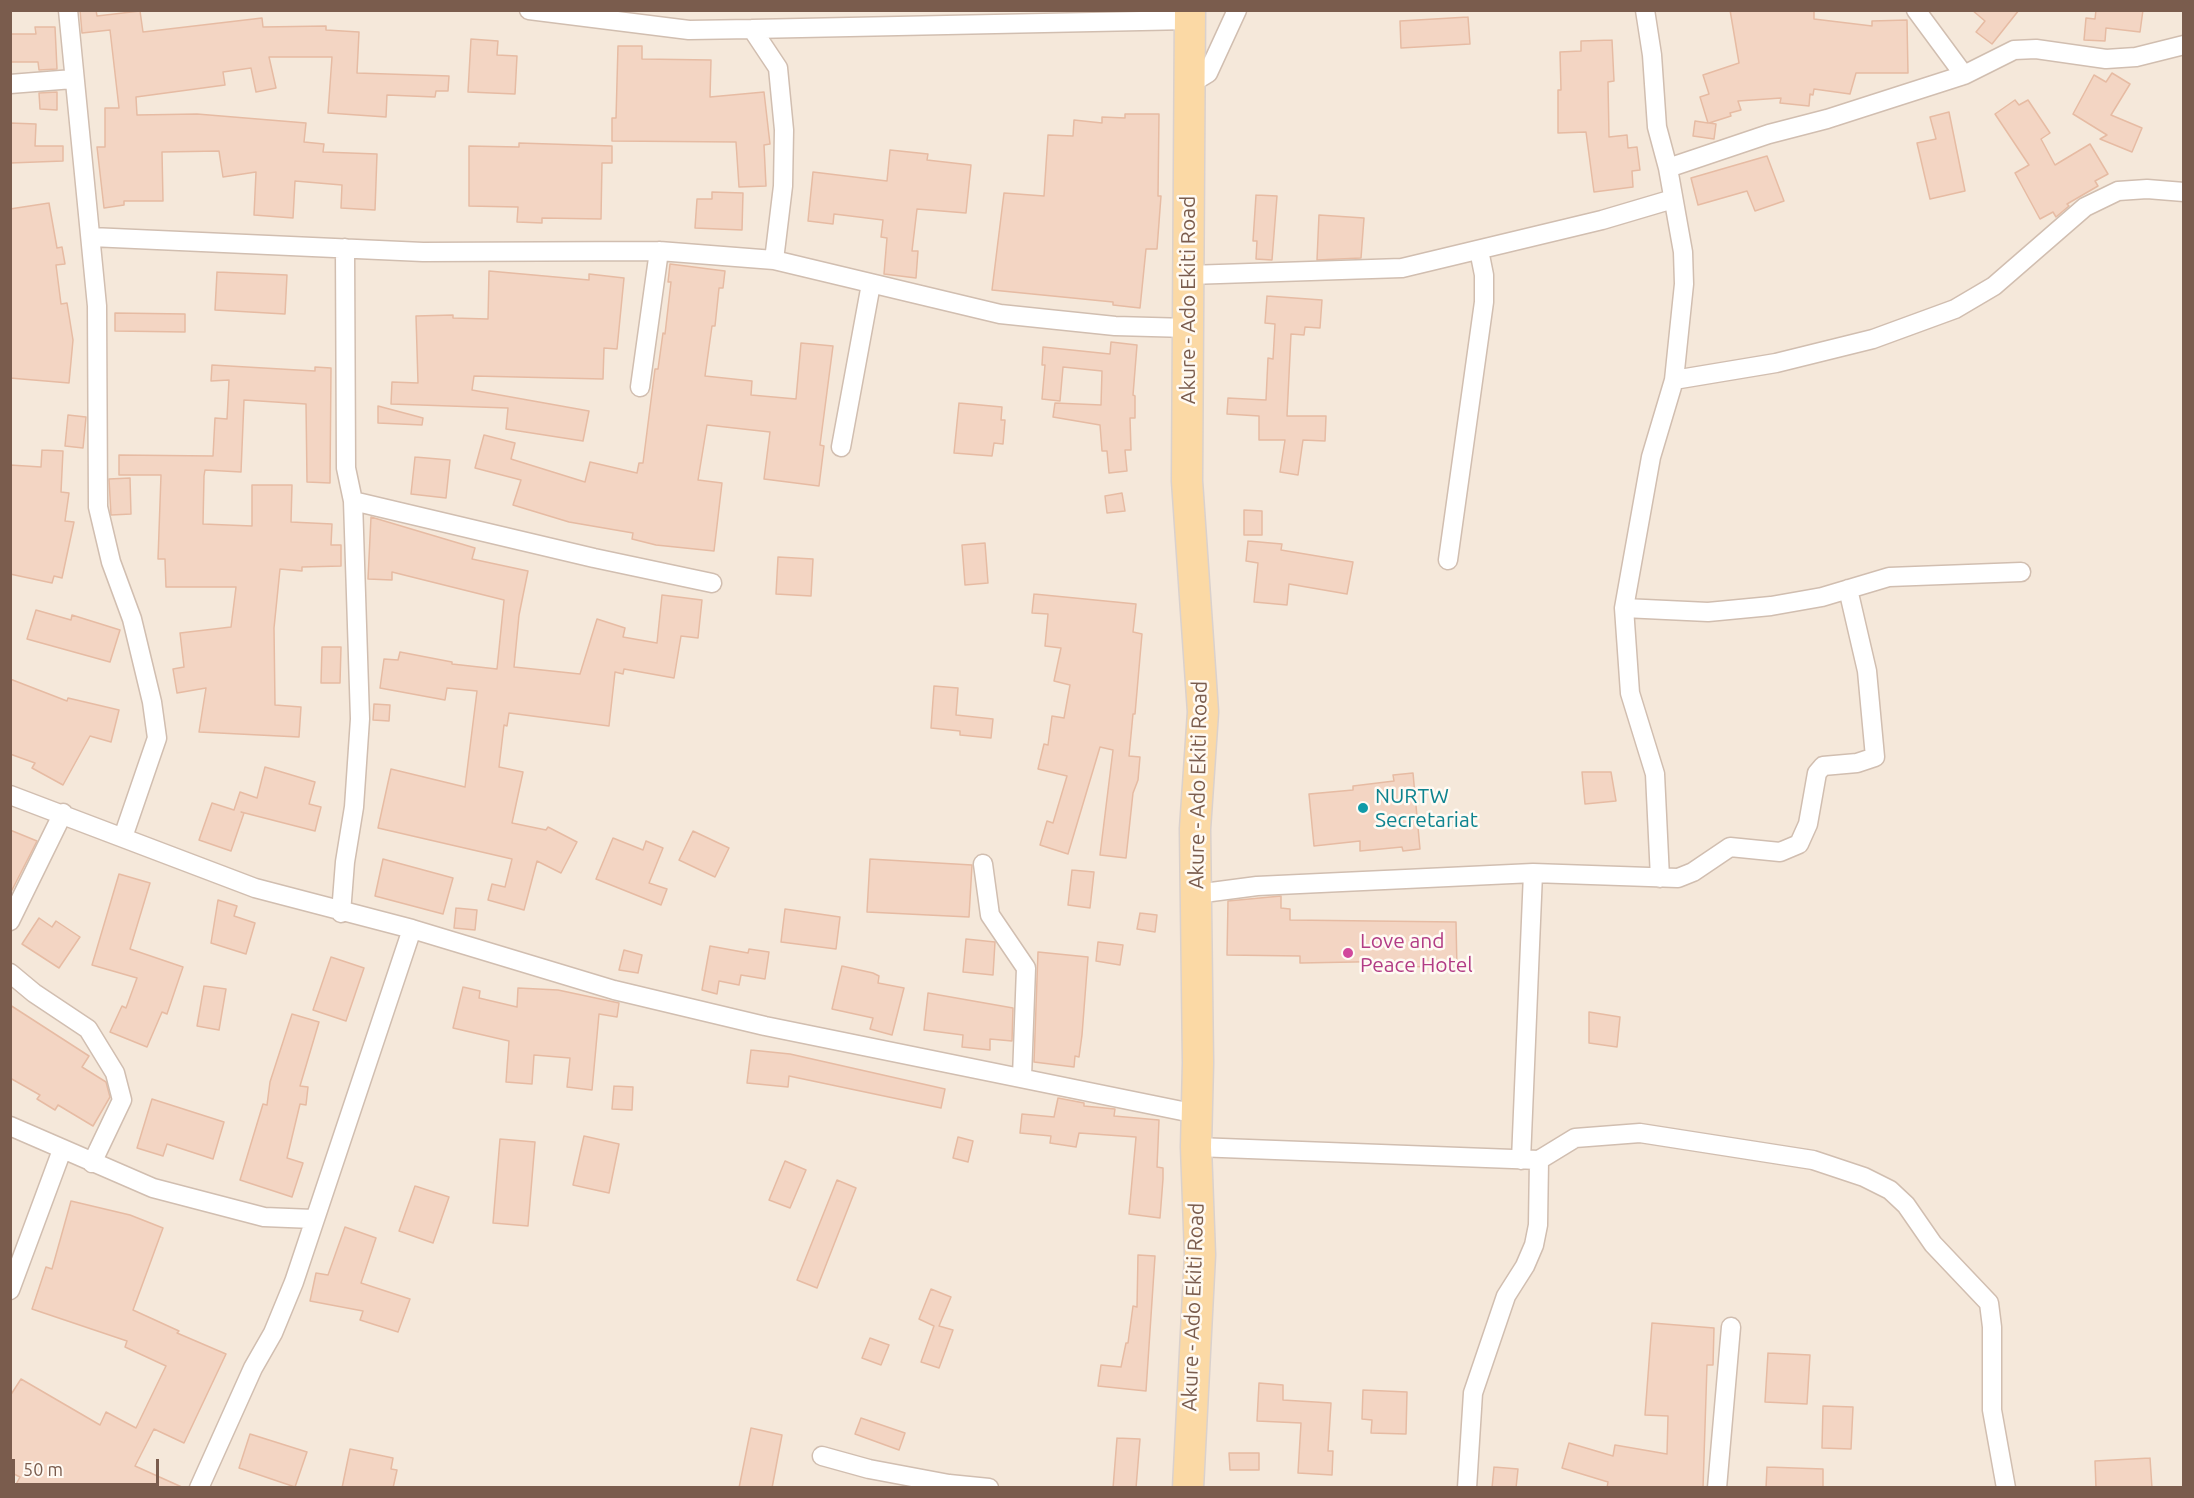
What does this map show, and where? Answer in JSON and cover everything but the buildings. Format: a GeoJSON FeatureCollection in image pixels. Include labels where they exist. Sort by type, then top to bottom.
{"type":"FeatureCollection","features":[{"type":"Feature","properties":{"kind":"main road","name":"Akure - Ado Ekiti Road"},"geometry":{"type":"LineString","coordinates":[[1188,1488],[1200,1255],[1196,1147],[1195,829],[1203,712],[1187,481],[1190,15]]}},
{"type":"Feature","properties":{"kind":"street"},"geometry":{"type":"LineString","coordinates":[[68,10],[97,306],[98,507],[111,562],[132,619],[152,702],[157,738],[123,837]]}},
{"type":"Feature","properties":{"kind":"street"},"geometry":{"type":"LineString","coordinates":[[1190,84],[1208,73],[1237,10]]}},
{"type":"Feature","properties":{"kind":"street"},"geometry":{"type":"LineString","coordinates":[[1645,10],[1652,55],[1657,127],[1668,168],[1683,252],[1684,284],[1674,380],[1651,457],[1624,608],[1630,693],[1655,774],[1660,878]]}},
{"type":"Feature","properties":{"kind":"street"},"geometry":{"type":"LineString","coordinates":[[1916,10],[1964,75]]}},
{"type":"Feature","properties":{"kind":"street"},"geometry":{"type":"LineString","coordinates":[[532,11],[689,30],[1190,15]]}},
{"type":"Feature","properties":{"kind":"street"},"geometry":{"type":"LineString","coordinates":[[752,29],[778,68],[784,130],[783,174],[774,260]]}},
{"type":"Feature","properties":{"kind":"street"},"geometry":{"type":"LineString","coordinates":[[1668,168],[1769,134],[1827,119],[1964,75],[2014,50],[2036,49],[2106,59],[2136,57],[2184,45]]}},
{"type":"Feature","properties":{"kind":"street"},"geometry":{"type":"LineString","coordinates":[[10,84],[73,79]]}},
{"type":"Feature","properties":{"kind":"street"},"geometry":{"type":"LineString","coordinates":[[1674,380],[1776,363],[1873,339],[1955,309],[1994,286],[2085,207],[2118,191],[2147,189],[2184,192]]}},
{"type":"Feature","properties":{"kind":"street"},"geometry":{"type":"LineString","coordinates":[[1189,275],[1402,268],[1602,220],[1673,199]]}},
{"type":"Feature","properties":{"kind":"street"},"geometry":{"type":"LineString","coordinates":[[91,237],[549,254],[659,251],[774,260],[1000,314],[1116,326],[1188,328]]}},
{"type":"Feature","properties":{"kind":"street"},"geometry":{"type":"LineString","coordinates":[[341,913],[345,862],[354,807],[360,719],[353,501],[346,468],[345,248]]}},
{"type":"Feature","properties":{"kind":"street"},"geometry":{"type":"LineString","coordinates":[[1448,560],[1484,302],[1484,275],[1479,250]]}},
{"type":"Feature","properties":{"kind":"street"},"geometry":{"type":"LineString","coordinates":[[640,387],[659,251]]}},
{"type":"Feature","properties":{"kind":"street"},"geometry":{"type":"LineString","coordinates":[[841,447],[871,284]]}},
{"type":"Feature","properties":{"kind":"street"},"geometry":{"type":"LineString","coordinates":[[353,501],[594,558],[712,583]]}},
{"type":"Feature","properties":{"kind":"street"},"geometry":{"type":"LineString","coordinates":[[1624,608],[1708,612],[1781,604],[1848,589],[1888,576],[2021,572]]}},
{"type":"Feature","properties":{"kind":"street"},"geometry":{"type":"LineString","coordinates":[[1196,894],[1281,884],[1533,873],[1678,878],[1693,873],[1730,847],[1780,852],[1791,850],[1805,834],[1817,773],[1823,766],[1857,763],[1875,757],[1867,670],[1848,589]]}},
{"type":"Feature","properties":{"kind":"street"},"geometry":{"type":"LineString","coordinates":[[10,795],[63,813],[255,888],[341,913],[412,929],[625,993],[765,1026],[1197,1114]]}},
{"type":"Feature","properties":{"kind":"street"},"geometry":{"type":"LineString","coordinates":[[10,921],[63,813]]}},
{"type":"Feature","properties":{"kind":"street"},"geometry":{"type":"LineString","coordinates":[[983,864],[990,915],[1026,968],[1022,1077]]}},
{"type":"Feature","properties":{"kind":"street"},"geometry":{"type":"LineString","coordinates":[[1467,1488],[1473,1393],[1490,1334],[1506,1296],[1525,1266],[1534,1245],[1538,1225],[1530,1160],[1533,873]]}},
{"type":"Feature","properties":{"kind":"street"},"geometry":{"type":"LineString","coordinates":[[199,1488],[253,1368],[273,1333],[294,1282],[313,1219],[412,929]]}},
{"type":"Feature","properties":{"kind":"street"},"geometry":{"type":"LineString","coordinates":[[10,974],[88,1029],[115,1073],[122,1100],[92,1163]]}},
{"type":"Feature","properties":{"kind":"street"},"geometry":{"type":"LineString","coordinates":[[10,1126],[153,1188],[264,1217],[313,1219]]}},
{"type":"Feature","properties":{"kind":"street"},"geometry":{"type":"LineString","coordinates":[[1196,1147],[1530,1160],[1575,1138],[1640,1132],[1813,1160],[1864,1177],[1890,1190],[1906,1205],[1933,1244],[1989,1303],[1992,1327],[1992,1410],[2006,1488]]}},
{"type":"Feature","properties":{"kind":"street"},"geometry":{"type":"LineString","coordinates":[[10,1290],[62,1150]]}},
{"type":"Feature","properties":{"kind":"street"},"geometry":{"type":"LineString","coordinates":[[1717,1488],[1731,1327]]}},
{"type":"Feature","properties":{"kind":"street"},"geometry":{"type":"LineString","coordinates":[[822,1456],[869,1469],[989,1488]]}},
{"type":"Feature","properties":{"kind":"shaded area"},"geometry":{"type":"Polygon","coordinates":[[[11,11],[2183,11],[2183,1487],[11,1487],[11,11]]]}},
{"type":"Feature","properties":{"kind":"place","name":"NURTW Secretariat"},"geometry":{"type":"Point","coordinates":[1363,808]}},
{"type":"Feature","properties":{"kind":"place","name":"Love and Peace Hotel"},"geometry":{"type":"Point","coordinates":[1348,953]}}]}
